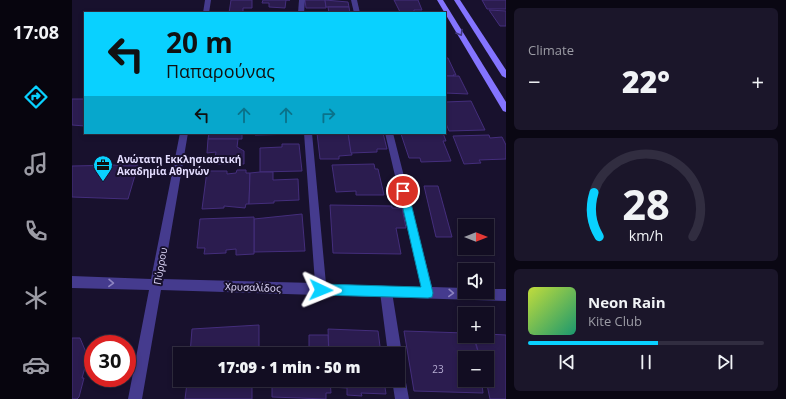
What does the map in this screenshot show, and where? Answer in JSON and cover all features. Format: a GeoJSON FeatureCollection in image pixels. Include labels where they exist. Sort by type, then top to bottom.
{"type":"FeatureCollection","features":[{"type":"Feature","properties":{"kind":"main road"},"geometry":{"type":"LineString","coordinates":[[440,0],[506,109]]}},
{"type":"Feature","properties":{"kind":"main road"},"geometry":{"type":"LineString","coordinates":[[457,0],[506,76]]}},
{"type":"Feature","properties":{"kind":"street"},"geometry":{"type":"LineString","coordinates":[[206,12],[208,0]]}},
{"type":"Feature","properties":{"kind":"street"},"geometry":{"type":"LineString","coordinates":[[301,12],[302,0]]}},
{"type":"Feature","properties":{"kind":"street"},"geometry":{"type":"LineString","coordinates":[[354,0],[357,12]]}},
{"type":"Feature","properties":{"kind":"street","name":"Πύρρου"},"geometry":{"type":"LineString","coordinates":[[136,399],[184,134]]}},
{"type":"Feature","properties":{"kind":"street"},"geometry":{"type":"LineString","coordinates":[[308,134],[321,290]]}},
{"type":"Feature","properties":{"kind":"street"},"geometry":{"type":"LineString","coordinates":[[389,134],[428,293]]}},
{"type":"Feature","properties":{"kind":"street","name":"Χρυσαλίδος"},"geometry":{"type":"LineString","coordinates":[[72,282],[506,295]]}},
{"type":"Feature","properties":{"kind":"street"},"geometry":{"type":"LineString","coordinates":[[386,292],[394,347]]}},
{"type":"Feature","properties":{"kind":"street"},"geometry":{"type":"LineString","coordinates":[[400,387],[402,399]]}},
{"type":"Feature","properties":{"kind":"building"},"geometry":{"type":"Polygon","coordinates":[[[231,0],[252,0],[252,8],[243,8],[243,12],[229,12],[231,0]]]}},
{"type":"Feature","properties":{"kind":"building"},"geometry":{"type":"Polygon","coordinates":[[[263,0],[286,0],[285,8],[269,7],[269,3],[262,3],[263,0]]]}},
{"type":"Feature","properties":{"kind":"building"},"geometry":{"type":"Polygon","coordinates":[[[305,0],[325,0],[326,8],[306,8],[305,0]]]}},
{"type":"Feature","properties":{"kind":"building"},"geometry":{"type":"Polygon","coordinates":[[[325,0],[348,2],[349,7],[326,7],[325,0]]]}},
{"type":"Feature","properties":{"kind":"building"},"geometry":{"type":"Polygon","coordinates":[[[394,0],[418,0],[422,10],[414,10],[414,12],[400,12],[394,0]]]}},
{"type":"Feature","properties":{"kind":"building"},"geometry":{"type":"Polygon","coordinates":[[[482,0],[506,0],[506,9],[487,9],[482,0]]]}},
{"type":"Feature","properties":{"kind":"building"},"geometry":{"type":"Polygon","coordinates":[[[328,7],[349,7],[350,12],[329,12],[328,7]]]}},
{"type":"Feature","properties":{"kind":"building"},"geometry":{"type":"Polygon","coordinates":[[[489,10],[506,11],[506,26],[500,26],[489,10]]]}},
{"type":"Feature","properties":{"kind":"building"},"geometry":{"type":"Polygon","coordinates":[[[446,58],[448,58],[456,75],[453,75],[454,76],[446,76],[446,58]]]}},
{"type":"Feature","properties":{"kind":"building"},"geometry":{"type":"Polygon","coordinates":[[[446,76],[459,76],[468,94],[446,93],[446,76]]]}},
{"type":"Feature","properties":{"kind":"building"},"geometry":{"type":"Polygon","coordinates":[[[72,99],[84,99],[84,126],[72,125],[72,99]]]}},
{"type":"Feature","properties":{"kind":"building"},"geometry":{"type":"Polygon","coordinates":[[[471,101],[485,130],[449,131],[446,124],[446,102],[471,101]]]}},
{"type":"Feature","properties":{"kind":"building"},"geometry":{"type":"Polygon","coordinates":[[[209,134],[242,134],[242,139],[208,139],[209,134]]]}},
{"type":"Feature","properties":{"kind":"building"},"geometry":{"type":"Polygon","coordinates":[[[255,134],[301,134],[255,135],[255,134]]]}},
{"type":"Feature","properties":{"kind":"building"},"geometry":{"type":"Polygon","coordinates":[[[317,134],[348,134],[352,155],[339,156],[339,159],[320,159],[317,134]]]}},
{"type":"Feature","properties":{"kind":"building"},"geometry":{"type":"Polygon","coordinates":[[[348,134],[383,134],[387,149],[377,149],[377,152],[351,153],[348,134]]]}},
{"type":"Feature","properties":{"kind":"building"},"geometry":{"type":"Polygon","coordinates":[[[401,134],[443,134],[446,141],[443,141],[451,161],[421,162],[420,158],[409,158],[401,134]]]}},
{"type":"Feature","properties":{"kind":"building"},"geometry":{"type":"Polygon","coordinates":[[[489,135],[490,138],[502,137],[506,145],[506,159],[479,160],[481,163],[464,164],[453,136],[489,135]]]}},
{"type":"Feature","properties":{"kind":"building"},"geometry":{"type":"Polygon","coordinates":[[[208,139],[238,139],[237,147],[244,151],[244,164],[214,164],[216,152],[207,153],[208,139]]]}},
{"type":"Feature","properties":{"kind":"building"},"geometry":{"type":"Polygon","coordinates":[[[282,144],[299,144],[302,171],[260,172],[260,148],[282,147],[282,144]]]}},
{"type":"Feature","properties":{"kind":"building"},"geometry":{"type":"Polygon","coordinates":[[[374,164],[375,169],[378,169],[384,195],[356,195],[356,191],[336,192],[332,165],[374,164]]]}},
{"type":"Feature","properties":{"kind":"building","name":"Ανώτατη Εκκλησιαστική Ακαδημία Αθηνών"},"geometry":{"type":"Polygon","coordinates":[[[138,165],[128,199],[72,197],[72,166],[138,165]]]}},
{"type":"Feature","properties":{"kind":"building"},"geometry":{"type":"Polygon","coordinates":[[[237,170],[246,170],[246,173],[250,173],[249,204],[246,204],[245,208],[224,206],[224,208],[202,209],[207,171],[227,171],[227,174],[236,173],[237,170]]]}},
{"type":"Feature","properties":{"kind":"building"},"geometry":{"type":"Polygon","coordinates":[[[273,172],[273,180],[298,179],[299,200],[249,204],[250,173],[273,172]]]}},
{"type":"Feature","properties":{"kind":"building"},"geometry":{"type":"Polygon","coordinates":[[[424,186],[438,186],[452,237],[436,237],[424,186]]]}},
{"type":"Feature","properties":{"kind":"building"},"geometry":{"type":"Polygon","coordinates":[[[330,205],[392,206],[392,208],[402,208],[406,228],[396,228],[401,254],[333,253],[330,205]]]}},
{"type":"Feature","properties":{"kind":"building"},"geometry":{"type":"Polygon","coordinates":[[[302,214],[305,251],[254,252],[254,219],[302,214]]]}},
{"type":"Feature","properties":{"kind":"building"},"geometry":{"type":"Polygon","coordinates":[[[254,217],[254,254],[236,255],[236,249],[226,250],[226,253],[204,254],[205,248],[197,248],[200,219],[254,217]]]}},
{"type":"Feature","properties":{"kind":"building"},"geometry":{"type":"Polygon","coordinates":[[[259,325],[259,347],[191,347],[192,329],[259,325]]]}},
{"type":"Feature","properties":{"kind":"building"},"geometry":{"type":"Polygon","coordinates":[[[328,329],[378,331],[380,347],[329,347],[328,329]]]}},
{"type":"Feature","properties":{"kind":"building"},"geometry":{"type":"Polygon","coordinates":[[[404,331],[458,333],[458,343],[475,343],[478,351],[458,351],[458,387],[482,387],[483,393],[414,391],[404,331]]]}},
{"type":"Feature","properties":{"kind":"building"},"geometry":{"type":"Polygon","coordinates":[[[494,334],[506,335],[506,399],[490,399],[487,387],[494,387],[494,351],[478,351],[476,343],[494,343],[494,334]]]}},
{"type":"Feature","properties":{"kind":"building"},"geometry":{"type":"Polygon","coordinates":[[[309,335],[328,335],[329,347],[309,347],[309,335]]]}},
{"type":"Feature","properties":{"kind":"building"},"geometry":{"type":"Polygon","coordinates":[[[72,338],[80,338],[84,348],[84,371],[82,378],[84,378],[79,397],[77,399],[72,399],[72,338]]]}},
{"type":"Feature","properties":{"kind":"building"},"geometry":{"type":"Polygon","coordinates":[[[186,387],[252,387],[252,399],[185,399],[186,387]]]}},
{"type":"Feature","properties":{"kind":"building"},"geometry":{"type":"Polygon","coordinates":[[[272,387],[331,387],[331,393],[326,393],[326,399],[272,397],[272,387]]]}},
{"type":"Feature","properties":{"kind":"building"},"geometry":{"type":"Polygon","coordinates":[[[330,387],[385,387],[386,394],[361,393],[362,396],[347,395],[347,388],[330,387]]]}},
{"type":"Feature","properties":{"kind":"place","name":"Ανώτατη Εκκλησιαστική Ακαδημία Αθηνών"},"geometry":{"type":"Point","coordinates":[103,182]}},
{"type":"Feature","properties":{"kind":"route"},"geometry":{"type":"LineString","coordinates":[[321,290],[428,293],[403,191]]}}]}
